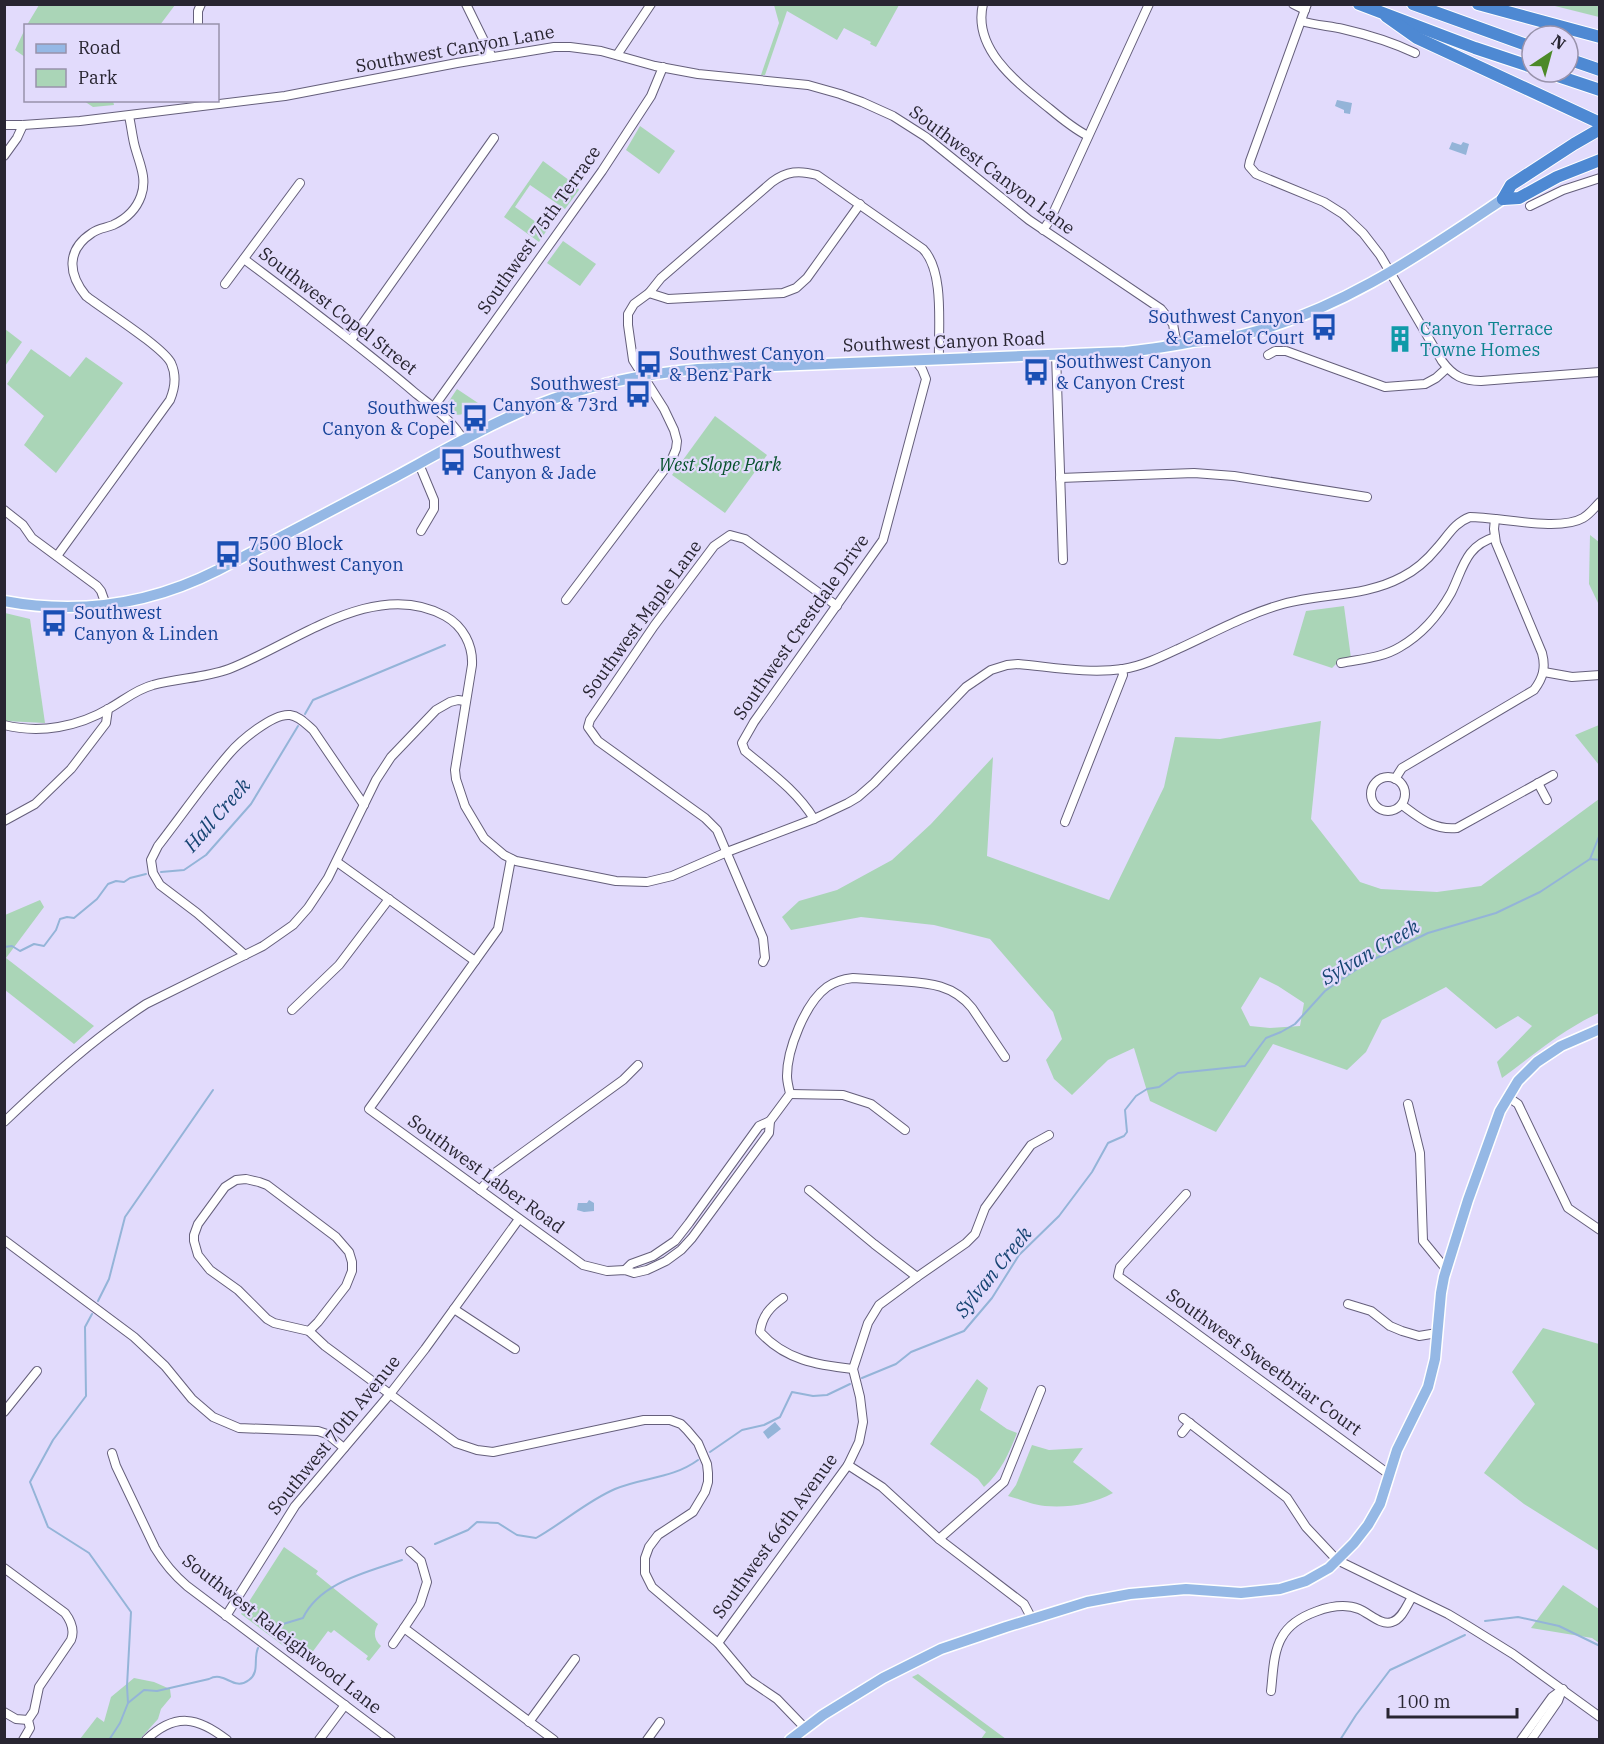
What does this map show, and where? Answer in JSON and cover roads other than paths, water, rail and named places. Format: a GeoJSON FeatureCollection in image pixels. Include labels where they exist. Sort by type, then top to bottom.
{"type":"FeatureCollection","features":[{"type":"Feature","properties":{"kind":"highway"},"geometry":{"type":"LineString","coordinates":[[1359,4],[1386,16],[1520,63]]}},
{"type":"Feature","properties":{"kind":"highway"},"geometry":{"type":"LineString","coordinates":[[1413,4],[1520,43]]}},
{"type":"Feature","properties":{"kind":"highway"},"geometry":{"type":"LineString","coordinates":[[1478,4],[1599,37]]}},
{"type":"Feature","properties":{"kind":"highway"},"geometry":{"type":"LineString","coordinates":[[1386,16],[1417,38],[1599,123]]}},
{"type":"Feature","properties":{"kind":"highway"},"geometry":{"type":"LineString","coordinates":[[1580,63],[1599,70]]}},
{"type":"Feature","properties":{"kind":"highway"},"geometry":{"type":"LineString","coordinates":[[1580,84],[1599,90]]}},
{"type":"Feature","properties":{"kind":"highway"},"geometry":{"type":"LineString","coordinates":[[1503,199],[1511,185],[1599,129]]}},
{"type":"Feature","properties":{"kind":"highway"},"geometry":{"type":"LineString","coordinates":[[1503,199],[1519,198],[1557,177],[1599,160]]}},
{"type":"Feature","properties":{"kind":"main road","name":"Southwest Canyon Road"},"geometry":{"type":"LineString","coordinates":[[4,601],[75,608],[106,605],[147,597],[195,582],[463,440],[556,398],[601,385],[644,376],[698,369],[1125,352],[1240,335],[1303,315],[1339,300],[1390,273],[1444,240],[1503,199]]}},
{"type":"Feature","properties":{"kind":"main road"},"geometry":{"type":"LineString","coordinates":[[790,1740],[863,1689],[921,1658],[1032,1619],[1096,1600],[1144,1592],[1186,1589],[1241,1593],[1280,1589],[1306,1581],[1329,1568],[1368,1525],[1383,1498],[1397,1450],[1428,1387],[1435,1359],[1441,1293],[1446,1269],[1491,1133],[1508,1097],[1518,1080],[1537,1062],[1561,1046],[1599,1029]]}},
{"type":"Feature","properties":{"kind":"street"},"geometry":{"type":"LineString","coordinates":[[198,24],[198,11],[201,4]]}},
{"type":"Feature","properties":{"kind":"street"},"geometry":{"type":"LineString","coordinates":[[466,4],[492,57]]}},
{"type":"Feature","properties":{"kind":"street"},"geometry":{"type":"LineString","coordinates":[[617,55],[651,4]]}},
{"type":"Feature","properties":{"kind":"street"},"geometry":{"type":"LineString","coordinates":[[983,4],[981,21],[983,32],[998,62],[1028,92],[1078,131],[1088,136]]}},
{"type":"Feature","properties":{"kind":"street"},"geometry":{"type":"LineString","coordinates":[[1043,230],[1050,220],[1149,4]]}},
{"type":"Feature","properties":{"kind":"street"},"geometry":{"type":"LineString","coordinates":[[1293,4],[1306,7],[1249,166],[1256,174],[1324,202],[1343,214],[1371,242],[1447,369],[1461,379],[1481,381],[1599,372]]}},
{"type":"Feature","properties":{"kind":"street"},"geometry":{"type":"LineString","coordinates":[[1301,21],[1353,32],[1414,53]]}},
{"type":"Feature","properties":{"kind":"street","name":"Southwest Canyon Lane"},"geometry":{"type":"LineString","coordinates":[[219,102],[310,92],[457,63],[563,47],[590,49],[698,74],[808,85],[840,94],[893,116],[926,137],[1043,230],[1161,309],[1173,324],[1177,346]]}},
{"type":"Feature","properties":{"kind":"street","name":"Southwest 75th Terrace"},"geometry":{"type":"LineString","coordinates":[[433,408],[602,171],[651,96],[663,67]]}},
{"type":"Feature","properties":{"kind":"street","name":"Southwest Canyon Lane"},"geometry":{"type":"LineString","coordinates":[[4,124],[23,125],[129,116],[206,103]]}},
{"type":"Feature","properties":{"kind":"street"},"geometry":{"type":"LineString","coordinates":[[57,556],[170,400],[174,390],[175,378],[170,362],[157,348],[86,296],[77,285],[72,271],[72,261],[82,242],[91,233],[125,218],[137,206],[143,194],[145,180],[129,116]]}},
{"type":"Feature","properties":{"kind":"street"},"geometry":{"type":"LineString","coordinates":[[4,156],[23,125]]}},
{"type":"Feature","properties":{"kind":"street"},"geometry":{"type":"LineString","coordinates":[[351,340],[494,138]]}},
{"type":"Feature","properties":{"kind":"street"},"geometry":{"type":"LineString","coordinates":[[566,600],[671,461],[676,449],[677,441],[670,420],[633,360],[628,314],[634,304],[649,293],[661,278],[782,175],[793,171],[804,171],[817,175],[924,249],[929,255],[938,279],[939,359]]}},
{"type":"Feature","properties":{"kind":"street"},"geometry":{"type":"LineString","coordinates":[[1530,206],[1563,190],[1599,178]]}},
{"type":"Feature","properties":{"kind":"street"},"geometry":{"type":"LineString","coordinates":[[225,284],[300,183]]}},
{"type":"Feature","properties":{"kind":"street"},"geometry":{"type":"LineString","coordinates":[[649,293],[668,299],[783,293],[796,288],[807,278],[860,204]]}},
{"type":"Feature","properties":{"kind":"street","name":"Southwest Copel Street"},"geometry":{"type":"LineString","coordinates":[[244,259],[351,340],[454,426],[463,440]]}},
{"type":"Feature","properties":{"kind":"street"},"geometry":{"type":"LineString","coordinates":[[1268,355],[1283,350],[1385,387],[1425,384],[1447,369]]}},
{"type":"Feature","properties":{"kind":"street"},"geometry":{"type":"LineString","coordinates":[[1056,354],[1062,560]]}},
{"type":"Feature","properties":{"kind":"street","name":"Southwest Crestdale Drive"},"geometry":{"type":"LineString","coordinates":[[814,819],[796,795],[745,751],[742,743],[754,722],[879,548],[886,532],[926,379],[915,360]]}},
{"type":"Feature","properties":{"kind":"street"},"geometry":{"type":"LineString","coordinates":[[419,464],[434,500],[434,509],[421,531]]}},
{"type":"Feature","properties":{"kind":"street"},"geometry":{"type":"LineString","coordinates":[[1060,478],[1194,473],[1234,476],[1367,497]]}},
{"type":"Feature","properties":{"kind":"street"},"geometry":{"type":"LineString","coordinates":[[4,725],[36,729],[66,726],[84,721],[136,691],[154,685],[228,670],[329,621],[377,605],[406,603],[436,611],[458,625],[465,635],[472,658],[455,770],[456,779],[465,806],[488,842],[511,859],[616,881],[647,882],[672,876],[814,819],[858,797],[966,687],[991,670],[1018,664],[1094,670],[1122,669],[1161,656],[1260,611],[1309,598],[1361,592],[1381,587],[1420,566],[1458,523],[1470,517],[1564,524],[1583,518],[1599,502]]}},
{"type":"Feature","properties":{"kind":"street"},"geometry":{"type":"LineString","coordinates":[[4,510],[23,525],[32,538],[97,586],[106,605]]}},
{"type":"Feature","properties":{"kind":"street"},"geometry":{"type":"LineString","coordinates":[[1395,778],[1402,768],[1534,690],[1544,672],[1542,653],[1495,537],[1495,519]]}},
{"type":"Feature","properties":{"kind":"street","name":"Southwest Maple Lane"},"geometry":{"type":"LineString","coordinates":[[727,852],[720,835],[712,825],[598,741],[588,727],[590,720],[661,617],[714,546],[730,535],[745,539],[837,606]]}},
{"type":"Feature","properties":{"kind":"street"},"geometry":{"type":"LineString","coordinates":[[1341,663],[1383,655],[1401,647],[1415,637],[1444,603],[1468,555],[1482,542],[1495,537]]}},
{"type":"Feature","properties":{"kind":"street"},"geometry":{"type":"LineString","coordinates":[[1065,822],[1123,675],[1122,669]]}},
{"type":"Feature","properties":{"kind":"street"},"geometry":{"type":"LineString","coordinates":[[1544,672],[1572,677],[1599,675]]}},
{"type":"Feature","properties":{"kind":"street"},"geometry":{"type":"LineString","coordinates":[[4,1122],[96,1039],[129,1015],[146,1004],[272,941],[293,926],[308,908],[337,862],[385,765],[441,706],[458,700],[465,701]]}},
{"type":"Feature","properties":{"kind":"street"},"geometry":{"type":"LineString","coordinates":[[4,821],[35,804],[71,769],[106,723],[108,709]]}},
{"type":"Feature","properties":{"kind":"street"},"geometry":{"type":"LineString","coordinates":[[245,955],[197,913],[160,885],[153,873],[151,860],[158,846],[230,752],[248,736],[278,716],[291,715],[303,720],[313,730],[364,805]]}},
{"type":"Feature","properties":{"kind":"street"},"geometry":{"type":"LineString","coordinates":[[1402,805],[1431,825],[1444,829],[1457,828],[1553,775]]}},
{"type":"Feature","properties":{"kind":"street"},"geometry":{"type":"LineString","coordinates":[[1384,778],[1395,778],[1405,790],[1404,800],[1402,805],[1394,810],[1384,811],[1378,808],[1371,798],[1373,785],[1384,778]]}},
{"type":"Feature","properties":{"kind":"street"},"geometry":{"type":"LineString","coordinates":[[1538,783],[1547,800]]}},
{"type":"Feature","properties":{"kind":"street"},"geometry":{"type":"LineString","coordinates":[[727,852],[763,938],[765,958],[763,963]]}},
{"type":"Feature","properties":{"kind":"street"},"geometry":{"type":"LineString","coordinates":[[337,862],[475,962],[498,929],[511,859]]}},
{"type":"Feature","properties":{"kind":"street"},"geometry":{"type":"LineString","coordinates":[[292,1010],[339,965],[389,899]]}},
{"type":"Feature","properties":{"kind":"street","name":"Southwest Laber Road"},"geometry":{"type":"LineString","coordinates":[[475,962],[369,1109],[583,1265],[606,1271],[625,1270],[634,1273],[666,1261],[681,1250],[769,1133],[770,1121],[790,1094]]}},
{"type":"Feature","properties":{"kind":"street"},"geometry":{"type":"LineString","coordinates":[[905,1130],[871,1104],[843,1095],[790,1094],[787,1076],[799,1029],[805,1016],[826,988],[846,979],[930,983],[950,989],[966,1000],[1005,1057]]}},
{"type":"Feature","properties":{"kind":"street"},"geometry":{"type":"LineString","coordinates":[[480,1190],[496,1172],[623,1080],[638,1065]]}},
{"type":"Feature","properties":{"kind":"street"},"geometry":{"type":"LineString","coordinates":[[1508,1097],[1518,1104],[1568,1208],[1599,1230]]}},
{"type":"Feature","properties":{"kind":"street"},"geometry":{"type":"LineString","coordinates":[[1408,1104],[1420,1153],[1423,1241],[1446,1269]]}},
{"type":"Feature","properties":{"kind":"street"},"geometry":{"type":"LineString","coordinates":[[783,1298],[762,1320],[760,1332],[770,1343],[791,1356],[821,1366],[853,1369],[868,1323],[879,1305],[966,1244],[975,1233],[985,1208],[1031,1145],[1049,1136]]}},
{"type":"Feature","properties":{"kind":"street"},"geometry":{"type":"LineString","coordinates":[[309,1331],[350,1280],[352,1271],[349,1252],[336,1237],[267,1185],[253,1180],[236,1180],[225,1187],[198,1224],[194,1234],[198,1255],[210,1270],[238,1290],[267,1319],[274,1323],[309,1331],[325,1346],[456,1443],[477,1450],[493,1452],[644,1420],[670,1420],[681,1425],[693,1435],[707,1464],[708,1482],[693,1512],[658,1535],[649,1547],[645,1558],[645,1573],[652,1587],[718,1643],[748,1680],[777,1699],[806,1728]]}},
{"type":"Feature","properties":{"kind":"street"},"geometry":{"type":"LineString","coordinates":[[809,1190],[917,1277]]}},
{"type":"Feature","properties":{"kind":"street","name":"Southwest Sweetbriar Court"},"geometry":{"type":"LineString","coordinates":[[1186,1194],[1120,1267],[1118,1276],[1390,1474]]}},
{"type":"Feature","properties":{"kind":"street","name":"Southwest 70th Avenue"},"geometry":{"type":"LineString","coordinates":[[226,1616],[295,1506],[390,1394],[519,1219]]}},
{"type":"Feature","properties":{"kind":"street"},"geometry":{"type":"LineString","coordinates":[[4,1240],[134,1337],[165,1366],[192,1399],[213,1417],[239,1428],[318,1431],[327,1434],[344,1448]]}},
{"type":"Feature","properties":{"kind":"street"},"geometry":{"type":"LineString","coordinates":[[1348,1304],[1371,1311],[1390,1326],[1402,1331],[1419,1336],[1437,1333]]}},
{"type":"Feature","properties":{"kind":"street"},"geometry":{"type":"LineString","coordinates":[[454,1310],[515,1349]]}},
{"type":"Feature","properties":{"kind":"street","name":"Southwest 66th Avenue"},"geometry":{"type":"LineString","coordinates":[[718,1643],[848,1465],[859,1442],[863,1422],[853,1369]]}},
{"type":"Feature","properties":{"kind":"street"},"geometry":{"type":"LineString","coordinates":[[4,1412],[37,1371]]}},
{"type":"Feature","properties":{"kind":"street"},"geometry":{"type":"LineString","coordinates":[[939,1539],[1004,1482],[1041,1390]]}},
{"type":"Feature","properties":{"kind":"street"},"geometry":{"type":"LineString","coordinates":[[1182,1433],[1187,1420],[1291,1501],[1306,1527],[1337,1560],[1448,1614],[1485,1635],[1599,1717]]}},
{"type":"Feature","properties":{"kind":"street","name":"Southwest Raleighwood Lane"},"geometry":{"type":"LineString","coordinates":[[112,1453],[116,1466],[161,1558],[187,1586],[391,1740]]}},
{"type":"Feature","properties":{"kind":"street"},"geometry":{"type":"LineString","coordinates":[[848,1465],[882,1487],[939,1539],[1024,1604],[1032,1619]]}},
{"type":"Feature","properties":{"kind":"street"},"geometry":{"type":"LineString","coordinates":[[393,1644],[420,1604],[427,1581],[421,1561],[410,1551]]}},
{"type":"Feature","properties":{"kind":"street"},"geometry":{"type":"LineString","coordinates":[[4,1568],[65,1613],[72,1625],[71,1640],[39,1687],[34,1712],[28,1720]]}},
{"type":"Feature","properties":{"kind":"street"},"geometry":{"type":"LineString","coordinates":[[1271,1691],[1281,1637],[1295,1622],[1337,1605],[1356,1608],[1385,1622],[1392,1622],[1398,1618],[1412,1597]]}},
{"type":"Feature","properties":{"kind":"street"},"geometry":{"type":"LineString","coordinates":[[404,1628],[554,1740]]}},
{"type":"Feature","properties":{"kind":"street"},"geometry":{"type":"LineString","coordinates":[[529,1722],[575,1659]]}},
{"type":"Feature","properties":{"kind":"street"},"geometry":{"type":"LineString","coordinates":[[1531,1740],[1534,1728],[1552,1697],[1563,1689]]}},
{"type":"Feature","properties":{"kind":"street"},"geometry":{"type":"LineString","coordinates":[[319,1740],[345,1705]]}},
{"type":"Feature","properties":{"kind":"street"},"geometry":{"type":"LineString","coordinates":[[4,1712],[16,1719],[28,1720]]}},
{"type":"Feature","properties":{"kind":"street"},"geometry":{"type":"LineString","coordinates":[[23,1740],[30,1728],[28,1720]]}},
{"type":"Feature","properties":{"kind":"street"},"geometry":{"type":"LineString","coordinates":[[146,1740],[166,1726],[190,1720],[207,1726],[227,1740]]}},
{"type":"Feature","properties":{"kind":"street"},"geometry":{"type":"LineString","coordinates":[[647,1740],[660,1722]]}},
{"type":"Feature","properties":{"kind":"street"},"geometry":{"type":"LineString","coordinates":[[1521,1740],[1534,1728]]}},
{"type":"Feature","properties":{"kind":"water"},"geometry":{"type":"Polygon","coordinates":[[[1337,100],[1352,103],[1350,114],[1344,113],[1344,110],[1335,106],[1337,100]]]}},
{"type":"Feature","properties":{"kind":"water"},"geometry":{"type":"Polygon","coordinates":[[[1452,142],[1461,145],[1463,142],[1469,144],[1466,155],[1449,149],[1452,142]]]}},
{"type":"Feature","properties":{"kind":"water"},"geometry":{"type":"Polygon","coordinates":[[[589,1200],[594,1203],[594,1211],[577,1210],[578,1203],[587,1203],[589,1200]]]}},
{"type":"Feature","properties":{"kind":"water"},"geometry":{"type":"Polygon","coordinates":[[[775,1422],[781,1429],[768,1439],[763,1432],[775,1422]]]}},
{"type":"Feature","properties":{"kind":"waterway","name":"Hall Creek"},"geometry":{"type":"LineString","coordinates":[[305,714],[313,700],[445,645]]}},
{"type":"Feature","properties":{"kind":"waterway","name":"Hall Creek"},"geometry":{"type":"LineString","coordinates":[[161,872],[184,870],[206,855],[251,804],[298,726]]}},
{"type":"Feature","properties":{"kind":"waterway","name":"Sylvan Creek"},"geometry":{"type":"LineString","coordinates":[[862,1378],[896,1364],[911,1352],[964,1331],[992,1298],[1019,1255],[1059,1216],[1092,1172],[1108,1143],[1124,1136],[1127,1132],[1125,1110],[1136,1096],[1147,1089],[1159,1087],[1178,1073],[1245,1066],[1266,1038],[1295,1024],[1325,991],[1368,962],[1428,933],[1496,913],[1540,892],[1590,859],[1600,834]]}},
{"type":"Feature","properties":{"kind":"waterway"},"geometry":{"type":"LineString","coordinates":[[1590,859],[1600,860]]}},
{"type":"Feature","properties":{"kind":"waterway","name":"Hall Creek"},"geometry":{"type":"LineString","coordinates":[[4,947],[12,946],[20,951],[34,944],[44,946],[56,930],[60,919],[74,918],[97,899],[108,884],[116,881],[124,882],[146,874]]}},
{"type":"Feature","properties":{"kind":"waterway"},"geometry":{"type":"LineString","coordinates":[[98,1301],[109,1279],[125,1217],[213,1090]]}},
{"type":"Feature","properties":{"kind":"waterway"},"geometry":{"type":"LineString","coordinates":[[92,1314],[85,1327],[86,1396],[53,1440],[30,1482],[48,1527],[89,1553],[131,1612],[128,1703]]}},
{"type":"Feature","properties":{"kind":"waterway","name":"Sylvan Creek"},"geometry":{"type":"LineString","coordinates":[[710,1452],[742,1430],[764,1425],[780,1417],[792,1392],[813,1396],[827,1395],[850,1384]]}},
{"type":"Feature","properties":{"kind":"waterway"},"geometry":{"type":"LineString","coordinates":[[435,1544],[468,1530],[477,1522],[498,1523],[517,1535],[536,1538],[615,1489],[678,1471],[698,1460]]}},
{"type":"Feature","properties":{"kind":"waterway","name":"Sylvan Creek"},"geometry":{"type":"LineString","coordinates":[[270,1633],[283,1624],[303,1618],[321,1595],[333,1587],[360,1574],[402,1560]]}},
{"type":"Feature","properties":{"kind":"waterway"},"geometry":{"type":"LineString","coordinates":[[1485,1621],[1518,1617],[1559,1626],[1600,1646]]}},
{"type":"Feature","properties":{"kind":"waterway"},"geometry":{"type":"LineString","coordinates":[[1340,1740],[1390,1670],[1465,1635]]}},
{"type":"Feature","properties":{"kind":"waterway","name":"Sylvan Creek"},"geometry":{"type":"LineString","coordinates":[[109,1740],[120,1723],[128,1703],[144,1690],[157,1691],[215,1677],[238,1684],[243,1683],[249,1680],[254,1673],[258,1648]]}},
{"type":"Feature","properties":{"kind":"place","name":"Southwest Canyon & Camelot Court"},"geometry":{"type":"Point","coordinates":[1324,327]}},
{"type":"Feature","properties":{"kind":"place","name":"Canyon Terrace Towne Homes"},"geometry":{"type":"Point","coordinates":[1400,339]}},
{"type":"Feature","properties":{"kind":"place","name":"Southwest Canyon & Benz Park"},"geometry":{"type":"Point","coordinates":[649,364]}},
{"type":"Feature","properties":{"kind":"place","name":"Southwest Canyon & Canyon Crest"},"geometry":{"type":"Point","coordinates":[1036,372]}},
{"type":"Feature","properties":{"kind":"place","name":"Southwest Canyon & 73rd"},"geometry":{"type":"Point","coordinates":[638,394]}},
{"type":"Feature","properties":{"kind":"place","name":"Southwest Canyon & Copel"},"geometry":{"type":"Point","coordinates":[475,418]}},
{"type":"Feature","properties":{"kind":"place","name":"Southwest Canyon & Jade"},"geometry":{"type":"Point","coordinates":[453,462]}},
{"type":"Feature","properties":{"kind":"place","name":"7500 Block Southwest Canyon"},"geometry":{"type":"Point","coordinates":[228,554]}},
{"type":"Feature","properties":{"kind":"place","name":"Southwest Canyon & Linden"},"geometry":{"type":"Point","coordinates":[54,623]}},
{"type":"Feature","properties":{"kind":"park label","name":"West Slope Park"},"geometry":{"type":"Point","coordinates":[720,465]}}]}
